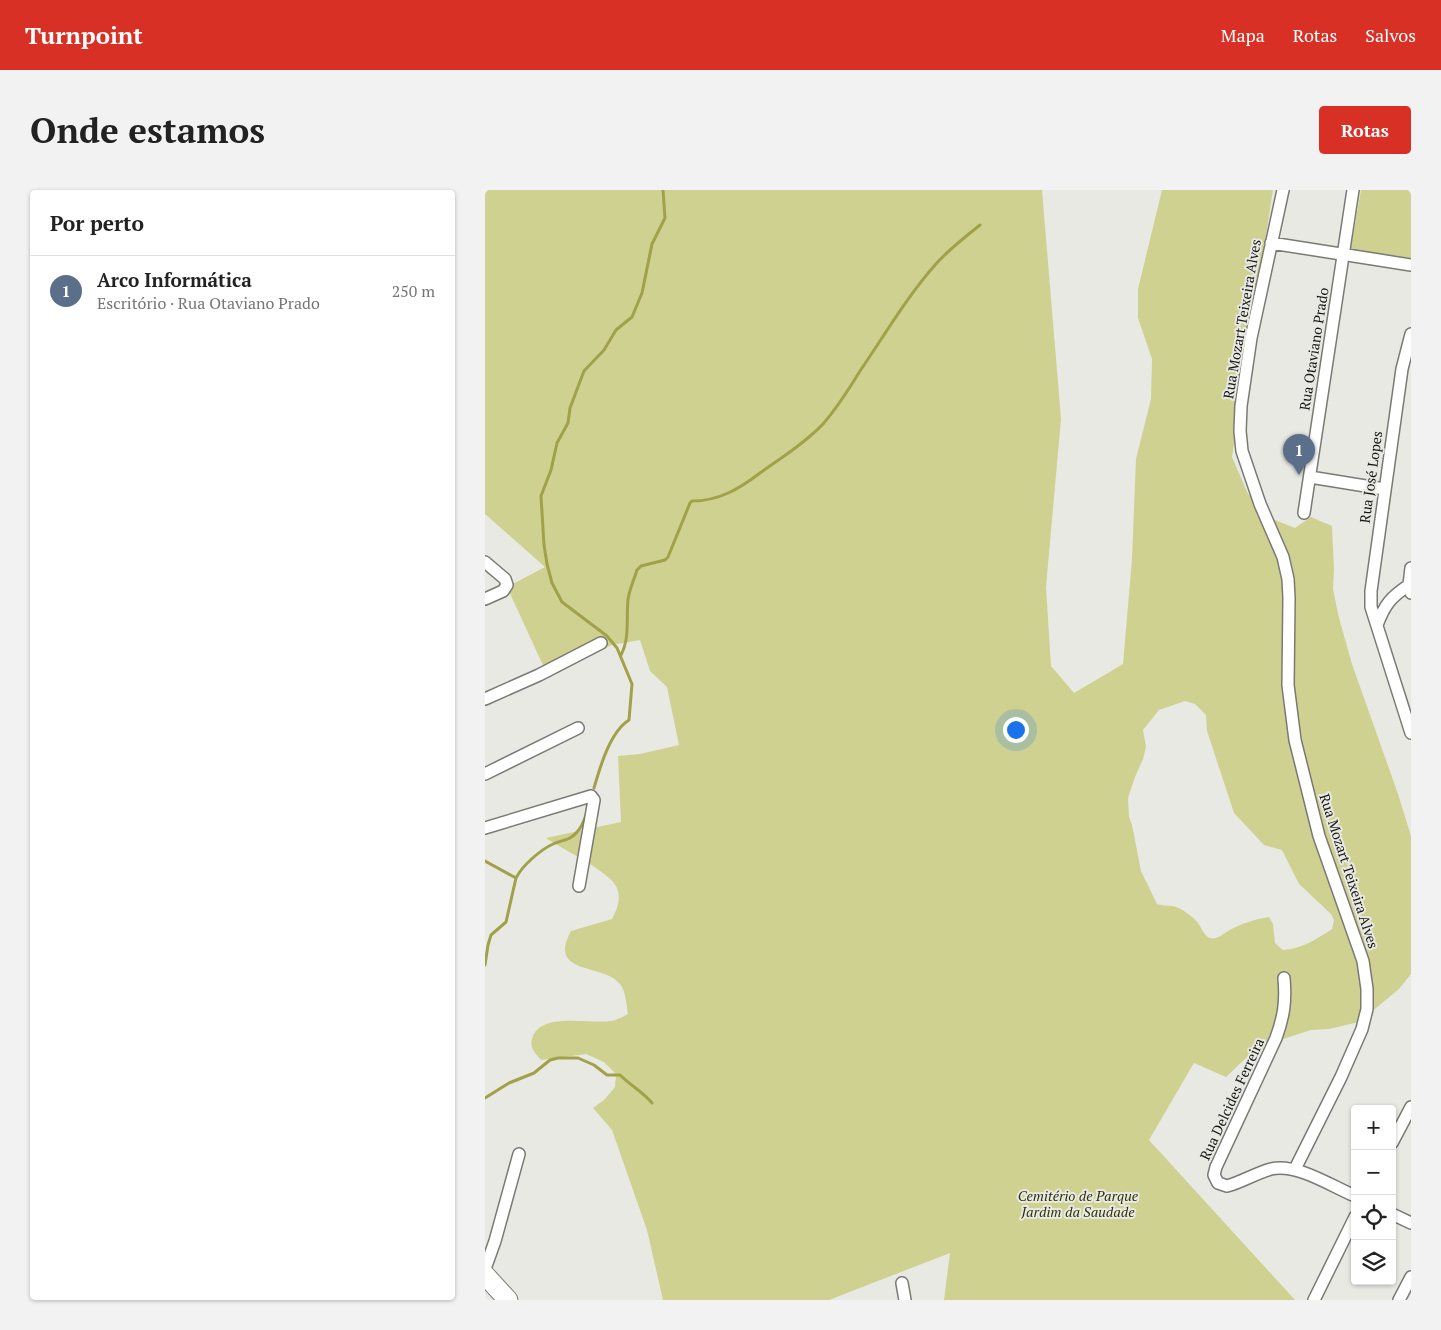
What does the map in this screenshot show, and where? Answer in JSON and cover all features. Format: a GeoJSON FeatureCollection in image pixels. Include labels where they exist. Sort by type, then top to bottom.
{"type":"FeatureCollection","features":[{"type":"Feature","properties":{"kind":"highway"},"geometry":{"type":"LineString","coordinates":[[485,1275],[508,1300]]}},
{"type":"Feature","properties":{"kind":"street","name":"Rua Mozart Teixeira Alves"},"geometry":{"type":"LineString","coordinates":[[1283,190],[1251,338],[1242,397],[1240,431],[1242,451],[1260,504],[1283,557],[1288,579],[1289,598],[1287,684],[1295,740],[1319,836],[1363,961],[1367,989],[1367,1009],[1362,1029],[1341,1077],[1295,1169]]}},
{"type":"Feature","properties":{"kind":"street","name":"Rua Otaviano Prado"},"geometry":{"type":"LineString","coordinates":[[1304,513],[1353,190]]}},
{"type":"Feature","properties":{"kind":"street"},"geometry":{"type":"LineString","coordinates":[[1271,243],[1411,265]]}},
{"type":"Feature","properties":{"kind":"street","name":"Rua José Lopes"},"geometry":{"type":"LineString","coordinates":[[1411,334],[1402,369],[1371,591],[1371,607],[1411,733]]}},
{"type":"Feature","properties":{"kind":"street"},"geometry":{"type":"LineString","coordinates":[[1310,477],[1384,489]]}},
{"type":"Feature","properties":{"kind":"street"},"geometry":{"type":"LineString","coordinates":[[485,562],[505,579],[507,585],[503,591],[485,599]]}},
{"type":"Feature","properties":{"kind":"street"},"geometry":{"type":"LineString","coordinates":[[1377,625],[1382,610],[1389,600],[1410,589],[1411,568]]}},
{"type":"Feature","properties":{"kind":"street"},"geometry":{"type":"LineString","coordinates":[[485,699],[601,644]]}},
{"type":"Feature","properties":{"kind":"street"},"geometry":{"type":"LineString","coordinates":[[485,774],[578,728]]}},
{"type":"Feature","properties":{"kind":"street"},"geometry":{"type":"LineString","coordinates":[[485,828],[591,796],[594,800],[579,886]]}},
{"type":"Feature","properties":{"kind":"street","name":"Rua Delcides Ferreira"},"geometry":{"type":"LineString","coordinates":[[1284,978],[1286,1001],[1277,1038],[1216,1167],[1214,1175],[1218,1183],[1227,1186],[1269,1170],[1281,1168],[1295,1169]]}},
{"type":"Feature","properties":{"kind":"street"},"geometry":{"type":"LineString","coordinates":[[1396,1135],[1411,1107]]}},
{"type":"Feature","properties":{"kind":"street"},"geometry":{"type":"LineString","coordinates":[[485,1269],[495,1241],[519,1154]]}},
{"type":"Feature","properties":{"kind":"street"},"geometry":{"type":"LineString","coordinates":[[1295,1169],[1353,1195]]}},
{"type":"Feature","properties":{"kind":"street"},"geometry":{"type":"LineString","coordinates":[[1396,1216],[1411,1222]]}},
{"type":"Feature","properties":{"kind":"street"},"geometry":{"type":"LineString","coordinates":[[1314,1300],[1351,1225]]}},
{"type":"Feature","properties":{"kind":"street"},"geometry":{"type":"LineString","coordinates":[[1399,1300],[1411,1277]]}},
{"type":"Feature","properties":{"kind":"street"},"geometry":{"type":"LineString","coordinates":[[902,1283],[905,1300]]}},
{"type":"Feature","properties":{"kind":"green space","name":"Cemitério de Parque Jardim da Saudade"},"geometry":{"type":"Polygon","coordinates":[[[485,190],[1042,190],[1061,419],[1046,587],[1051,666],[1074,693],[1123,664],[1132,559],[1136,459],[1151,399],[1152,359],[1138,318],[1138,289],[1162,190],[1273,190],[1232,457],[1248,494],[1275,520],[1295,528],[1311,517],[1332,526],[1333,589],[1339,618],[1352,664],[1411,836],[1411,974],[1399,989],[1359,1022],[1329,1029],[1311,1030],[1280,1040],[1247,1057],[1226,1077],[1194,1063],[1149,1140],[1295,1300],[944,1300],[950,1253],[829,1300],[663,1300],[647,1230],[612,1130],[593,1108],[605,1099],[615,1087],[616,1074],[604,1062],[586,1054],[541,1060],[534,1051],[531,1041],[534,1034],[540,1028],[558,1021],[602,1022],[611,1021],[628,1014],[625,994],[620,984],[612,977],[571,962],[566,955],[565,945],[571,931],[612,919],[619,899],[618,890],[611,880],[595,867],[546,838],[621,822],[618,756],[640,754],[679,745],[667,687],[650,671],[640,640],[612,645],[547,674],[507,587],[545,567],[485,514],[485,190]],[[1185,701],[1159,710],[1143,730],[1146,747],[1128,798],[1129,817],[1141,871],[1157,904],[1183,910],[1196,921],[1210,938],[1217,937],[1248,922],[1269,917],[1273,924],[1275,943],[1283,950],[1309,943],[1332,929],[1334,920],[1331,914],[1299,884],[1282,850],[1264,845],[1234,813],[1207,731],[1206,715],[1195,704],[1185,701]]]}},
{"type":"Feature","properties":{"kind":"green space"},"geometry":{"type":"Polygon","coordinates":[[[1361,190],[1411,190],[1411,263],[1350,253],[1361,190]]]}},
{"type":"Feature","properties":{"kind":"waterway"},"geometry":{"type":"LineString","coordinates":[[594,788],[611,741],[629,720],[632,684],[617,648],[607,636],[562,602],[552,583],[544,545],[541,496],[551,470],[557,443],[568,423],[570,408],[584,371],[604,350],[616,330],[632,317],[642,293],[652,244],[665,218],[663,190]]}},
{"type":"Feature","properties":{"kind":"waterway"},"geometry":{"type":"LineString","coordinates":[[621,655],[627,635],[627,607],[630,589],[637,570],[641,566],[665,560],[668,557],[690,503],[692,501],[711,499],[736,489],[809,438],[838,405],[924,278],[945,254],[980,225]]}},
{"type":"Feature","properties":{"kind":"waterway"},"geometry":{"type":"LineString","coordinates":[[485,965],[491,935],[506,922],[516,878],[519,873],[543,850],[574,835],[586,815]]}},
{"type":"Feature","properties":{"kind":"waterway"},"geometry":{"type":"LineString","coordinates":[[485,861],[516,878]]}},
{"type":"Feature","properties":{"kind":"waterway"},"geometry":{"type":"LineString","coordinates":[[485,1098],[509,1083],[534,1073],[550,1060],[578,1058],[594,1065],[607,1075],[620,1075],[652,1103]]}},
{"type":"Feature","properties":{"kind":"place","name":"Arco Informática"},"geometry":{"type":"Point","coordinates":[1299,475]}}]}
